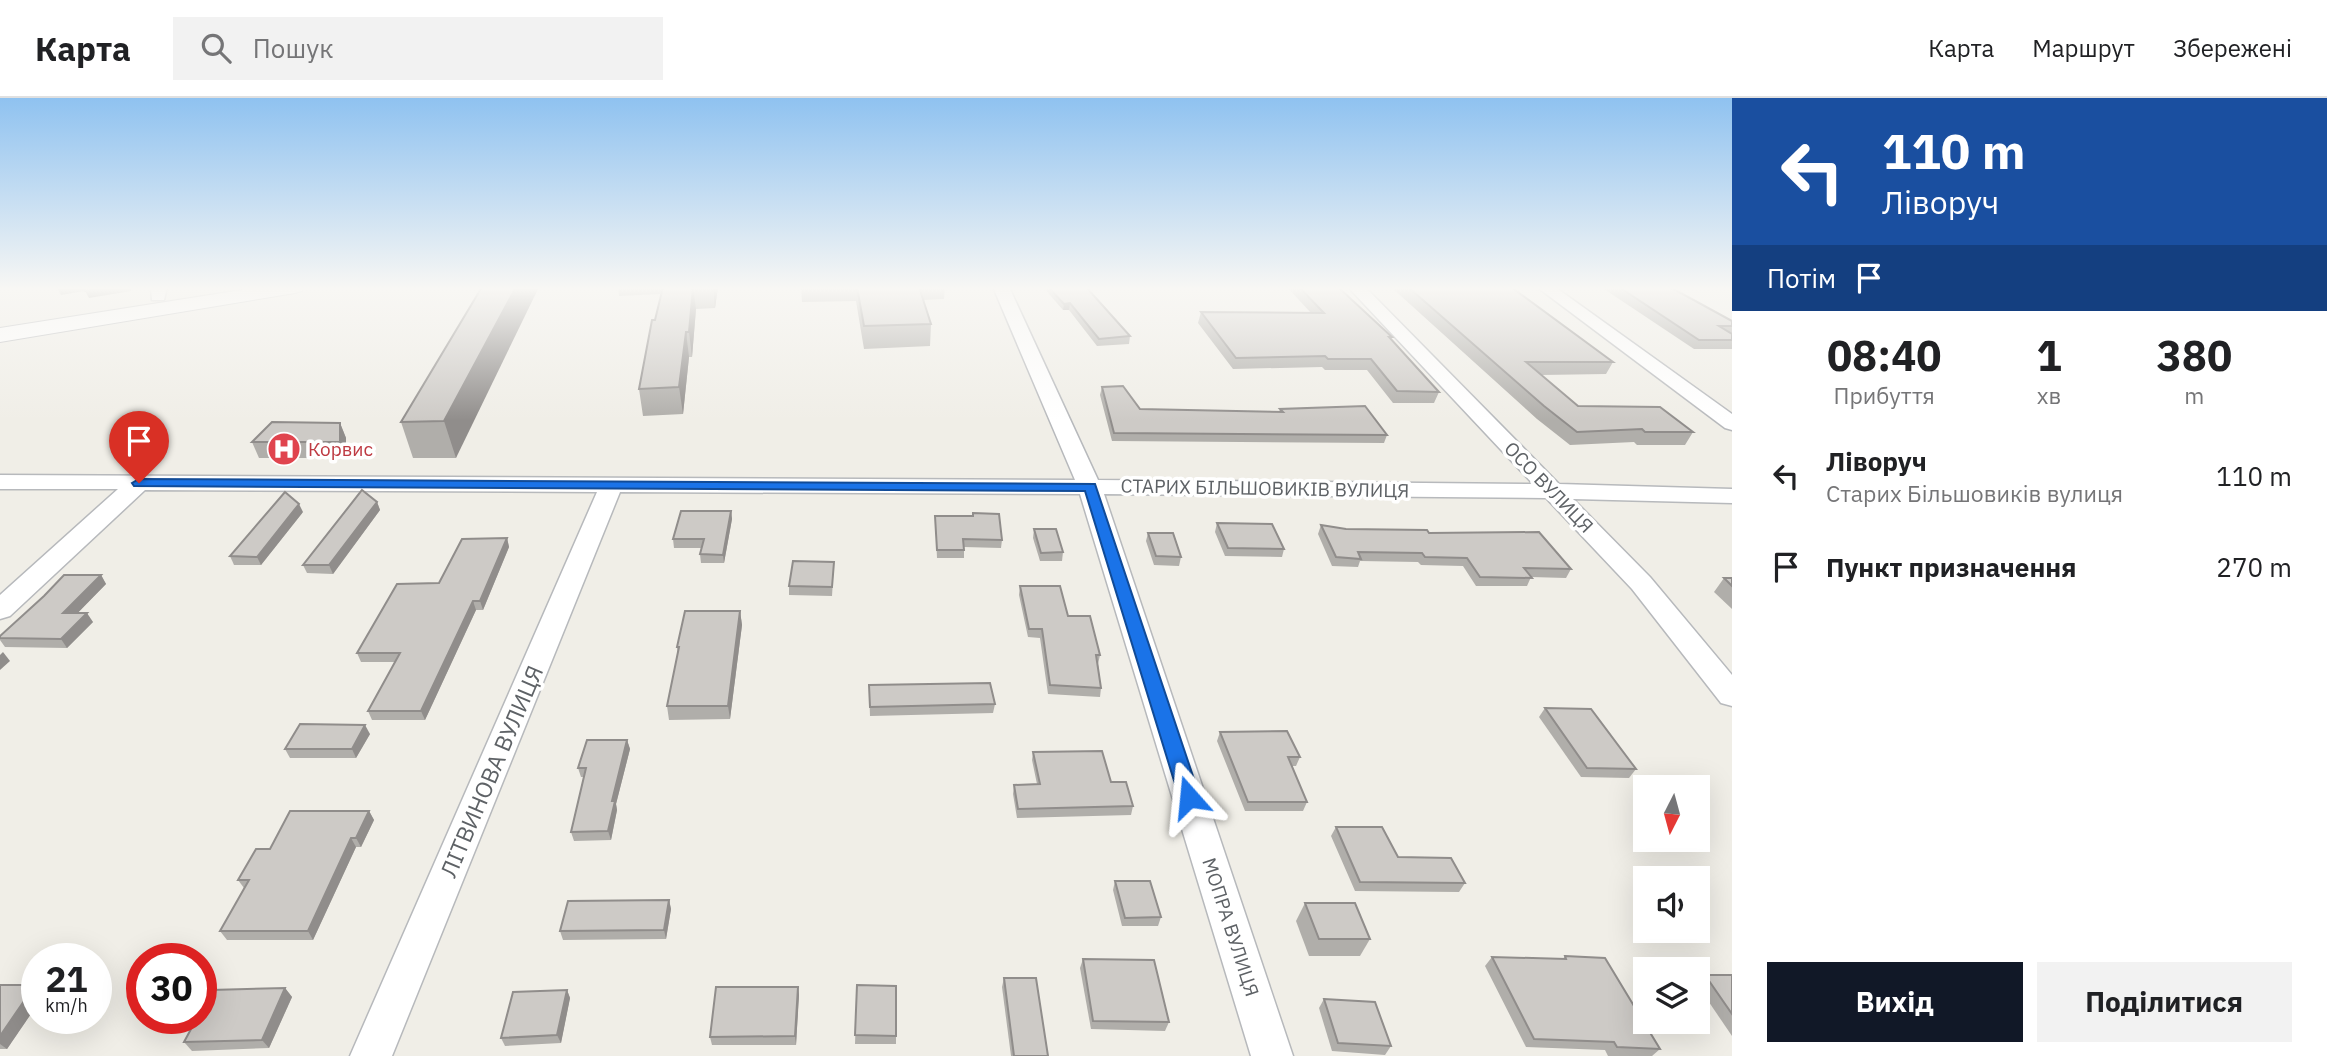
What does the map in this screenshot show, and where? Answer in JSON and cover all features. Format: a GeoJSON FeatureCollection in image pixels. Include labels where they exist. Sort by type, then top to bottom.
{"type":"FeatureCollection","features":[{"type":"Feature","properties":{"kind":"street"},"geometry":{"type":"LineString","coordinates":[[0,335],[20,332]]}},
{"type":"Feature","properties":{"kind":"street","name":"МОПРА ВУЛИЦЯ"},"geometry":{"type":"LineString","coordinates":[[1021,332],[1090,486],[1272,1056]]}},
{"type":"Feature","properties":{"kind":"street","name":"ОСО ВУЛИЦЯ"},"geometry":{"type":"LineString","coordinates":[[1399,332],[1641,583],[1732,695]]}},
{"type":"Feature","properties":{"kind":"street"},"geometry":{"type":"LineString","coordinates":[[1606,332],[1732,424]]}},
{"type":"Feature","properties":{"kind":"street","name":"СТАРИХ БІЛЬШОВИКІВ ВУЛИЦЯ"},"geometry":{"type":"LineString","coordinates":[[0,482],[1090,486],[1553,491],[1732,496]]}},
{"type":"Feature","properties":{"kind":"street"},"geometry":{"type":"LineString","coordinates":[[0,610],[139,483]]}},
{"type":"Feature","properties":{"kind":"street","name":"ЛІТВИНОВА ВУЛИЦЯ"},"geometry":{"type":"LineString","coordinates":[[371,1056],[611,486]]}},
{"type":"Feature","properties":{"kind":"building"},"geometry":{"type":"Polygon","coordinates":[[[455,332],[492,332],[444,421],[401,422],[455,332]]]}},
{"type":"Feature","properties":{"kind":"building"},"geometry":{"type":"Polygon","coordinates":[[[650,332],[689,332],[686,332],[679,387],[639,389],[650,332]]]}},
{"type":"Feature","properties":{"kind":"building"},"geometry":{"type":"Polygon","coordinates":[[[1093,332],[1126,332],[1130,336],[1099,339],[1093,332]]]}},
{"type":"Feature","properties":{"kind":"building"},"geometry":{"type":"Polygon","coordinates":[[[1216,332],[1386,332],[1439,392],[1397,391],[1371,359],[1328,359],[1325,356],[1236,358],[1216,332]]]}},
{"type":"Feature","properties":{"kind":"building"},"geometry":{"type":"Polygon","coordinates":[[[1459,332],[1572,332],[1613,362],[1526,362],[1578,406],[1660,407],[1693,432],[1645,432],[1642,429],[1577,432],[1459,332]]]}},
{"type":"Feature","properties":{"kind":"building"},"geometry":{"type":"Polygon","coordinates":[[[1686,332],[1728,332],[1732,334],[1732,340],[1699,340],[1686,332]]]}},
{"type":"Feature","properties":{"kind":"building"},"geometry":{"type":"Polygon","coordinates":[[[1123,386],[1140,409],[1283,412],[1280,409],[1365,406],[1387,435],[1114,433],[1102,387],[1123,386]]]}},
{"type":"Feature","properties":{"kind":"building"},"geometry":{"type":"Polygon","coordinates":[[[272,422],[340,423],[340,442],[252,442],[272,422]]]}},
{"type":"Feature","properties":{"kind":"building"},"geometry":{"type":"Polygon","coordinates":[[[362,490],[377,502],[329,565],[303,565],[362,490]]]}},
{"type":"Feature","properties":{"kind":"building"},"geometry":{"type":"Polygon","coordinates":[[[285,492],[299,504],[257,557],[230,556],[285,492]]]}},
{"type":"Feature","properties":{"kind":"building"},"geometry":{"type":"Polygon","coordinates":[[[681,511],[731,511],[723,555],[700,554],[704,539],[673,539],[681,511]]]}},
{"type":"Feature","properties":{"kind":"building"},"geometry":{"type":"Polygon","coordinates":[[[973,513],[999,514],[1002,540],[963,539],[964,550],[937,550],[935,516],[973,516],[973,513]]]}},
{"type":"Feature","properties":{"kind":"building"},"geometry":{"type":"Polygon","coordinates":[[[1217,523],[1272,524],[1284,549],[1228,548],[1217,523]]]}},
{"type":"Feature","properties":{"kind":"building"},"geometry":{"type":"Polygon","coordinates":[[[1321,525],[1346,529],[1427,530],[1429,533],[1539,532],[1571,569],[1524,568],[1532,578],[1480,577],[1467,558],[1425,557],[1422,553],[1358,552],[1361,559],[1336,557],[1321,525]]]}},
{"type":"Feature","properties":{"kind":"building"},"geometry":{"type":"Polygon","coordinates":[[[1034,529],[1056,529],[1063,552],[1041,553],[1034,529]]]}},
{"type":"Feature","properties":{"kind":"building"},"geometry":{"type":"Polygon","coordinates":[[[1148,533],[1173,533],[1181,557],[1156,556],[1148,533]]]}},
{"type":"Feature","properties":{"kind":"building"},"geometry":{"type":"Polygon","coordinates":[[[507,538],[480,601],[473,601],[421,711],[368,711],[400,653],[357,653],[397,584],[439,583],[462,539],[507,538]]]}},
{"type":"Feature","properties":{"kind":"building"},"geometry":{"type":"Polygon","coordinates":[[[793,561],[834,562],[832,587],[789,586],[793,561]]]}},
{"type":"Feature","properties":{"kind":"building"},"geometry":{"type":"Polygon","coordinates":[[[64,575],[101,575],[63,613],[87,613],[61,639],[0,638],[0,636],[64,575]]]}},
{"type":"Feature","properties":{"kind":"building"},"geometry":{"type":"Polygon","coordinates":[[[1724,578],[1732,578],[1732,586],[1724,578]]]}},
{"type":"Feature","properties":{"kind":"building"},"geometry":{"type":"Polygon","coordinates":[[[1020,586],[1060,586],[1068,616],[1090,616],[1100,655],[1096,655],[1101,688],[1050,685],[1042,629],[1029,629],[1020,586]]]}},
{"type":"Feature","properties":{"kind":"building"},"geometry":{"type":"Polygon","coordinates":[[[685,611],[740,611],[728,706],[667,706],[685,611]]]}},
{"type":"Feature","properties":{"kind":"building"},"geometry":{"type":"Polygon","coordinates":[[[990,683],[995,704],[870,707],[869,685],[990,683]]]}},
{"type":"Feature","properties":{"kind":"building"},"geometry":{"type":"Polygon","coordinates":[[[1545,708],[1591,709],[1636,769],[1587,768],[1545,708]]]}},
{"type":"Feature","properties":{"kind":"building"},"geometry":{"type":"Polygon","coordinates":[[[300,724],[365,725],[352,749],[285,749],[300,724]]]}},
{"type":"Feature","properties":{"kind":"building"},"geometry":{"type":"Polygon","coordinates":[[[1287,731],[1300,757],[1288,757],[1307,802],[1248,802],[1220,732],[1287,731]]]}},
{"type":"Feature","properties":{"kind":"building"},"geometry":{"type":"Polygon","coordinates":[[[587,740],[627,740],[612,801],[615,801],[608,831],[571,832],[586,768],[578,768],[587,740]]]}},
{"type":"Feature","properties":{"kind":"building"},"geometry":{"type":"Polygon","coordinates":[[[1102,751],[1111,782],[1126,782],[1133,806],[1018,809],[1014,785],[1040,784],[1033,752],[1102,751]]]}},
{"type":"Feature","properties":{"kind":"building"},"geometry":{"type":"Polygon","coordinates":[[[290,811],[369,811],[356,838],[351,838],[308,931],[220,931],[249,880],[238,880],[256,849],[270,849],[290,811]]]}},
{"type":"Feature","properties":{"kind":"building"},"geometry":{"type":"Polygon","coordinates":[[[1336,827],[1382,827],[1398,857],[1451,858],[1465,883],[1360,882],[1336,827]]]}},
{"type":"Feature","properties":{"kind":"building"},"geometry":{"type":"Polygon","coordinates":[[[1115,881],[1150,881],[1161,917],[1125,918],[1115,881]]]}},
{"type":"Feature","properties":{"kind":"building"},"geometry":{"type":"Polygon","coordinates":[[[669,900],[664,930],[560,931],[568,901],[669,900]]]}},
{"type":"Feature","properties":{"kind":"building"},"geometry":{"type":"Polygon","coordinates":[[[1305,903],[1355,903],[1370,939],[1319,939],[1305,903]]]}},
{"type":"Feature","properties":{"kind":"building"},"geometry":{"type":"Polygon","coordinates":[[[1565,956],[1605,958],[1633,1004],[1633,1034],[1651,1034],[1660,1049],[1617,1047],[1614,1042],[1534,1039],[1492,957],[1566,959],[1565,956]]]}},
{"type":"Feature","properties":{"kind":"building"},"geometry":{"type":"Polygon","coordinates":[[[1083,959],[1154,960],[1169,1022],[1093,1021],[1083,959]]]}},
{"type":"Feature","properties":{"kind":"building"},"geometry":{"type":"Polygon","coordinates":[[[1710,975],[1732,975],[1732,1014],[1710,982],[1710,975]]]}},
{"type":"Feature","properties":{"kind":"building"},"geometry":{"type":"Polygon","coordinates":[[[1004,978],[1036,978],[1048,1056],[1014,1056],[1004,978]]]}},
{"type":"Feature","properties":{"kind":"building"},"geometry":{"type":"Polygon","coordinates":[[[0,985],[21,985],[21,1005],[0,1036],[0,985]]]}},
{"type":"Feature","properties":{"kind":"building"},"geometry":{"type":"Polygon","coordinates":[[[857,985],[896,986],[896,1036],[855,1035],[857,985]]]}},
{"type":"Feature","properties":{"kind":"building"},"geometry":{"type":"Polygon","coordinates":[[[716,987],[798,987],[795,1036],[710,1037],[716,987]]]}},
{"type":"Feature","properties":{"kind":"building"},"geometry":{"type":"Polygon","coordinates":[[[285,988],[262,1040],[184,1042],[188,1034],[217,1034],[217,990],[285,988]]]}},
{"type":"Feature","properties":{"kind":"building"},"geometry":{"type":"Polygon","coordinates":[[[567,990],[557,1035],[501,1038],[513,992],[567,990]]]}},
{"type":"Feature","properties":{"kind":"building"},"geometry":{"type":"Polygon","coordinates":[[[1324,999],[1375,1002],[1391,1046],[1338,1043],[1324,999]]]}},
{"type":"Feature","properties":{"kind":"place","name":"Корвис"},"geometry":{"type":"Point","coordinates":[284,449]}},
{"type":"Feature","properties":{"kind":"route"},"geometry":{"type":"LineString","coordinates":[[139,483],[1090,486],[1189,797]]}}]}
